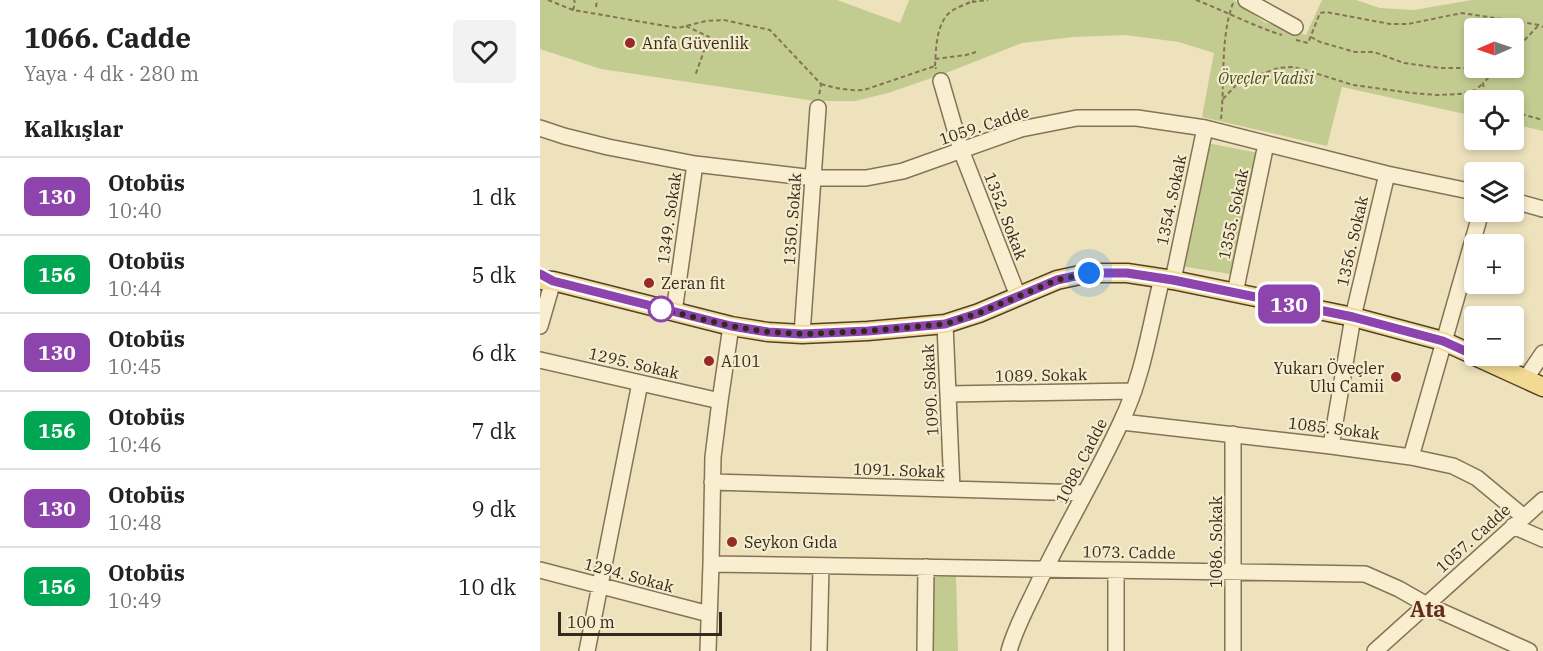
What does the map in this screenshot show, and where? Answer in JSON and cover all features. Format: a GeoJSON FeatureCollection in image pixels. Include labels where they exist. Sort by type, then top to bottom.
{"type":"FeatureCollection","features":[{"type":"Feature","properties":{"kind":"main road"},"geometry":{"type":"LineString","coordinates":[[544,278],[731,326],[768,332],[802,334],[945,324],[979,313],[1057,280],[1089,273],[1127,273],[1353,317],[1443,341],[1464,350]]}},
{"type":"Feature","properties":{"kind":"main road"},"geometry":{"type":"LineString","coordinates":[[1499,366],[1543,387]]}},
{"type":"Feature","properties":{"kind":"street"},"geometry":{"type":"LineString","coordinates":[[1246,0],[1295,27]]}},
{"type":"Feature","properties":{"kind":"street","name":"1352. Sokak"},"geometry":{"type":"LineString","coordinates":[[940,81],[961,150],[1018,296]]}},
{"type":"Feature","properties":{"kind":"street","name":"1350. Sokak"},"geometry":{"type":"LineString","coordinates":[[802,334],[818,108]]}},
{"type":"Feature","properties":{"kind":"street","name":"1059. Cadde"},"geometry":{"type":"LineString","coordinates":[[540,128],[608,147],[695,164],[813,178],[866,178],[903,171],[1021,129],[1077,118],[1137,118],[1212,130],[1387,174],[1464,190]]}},
{"type":"Feature","properties":{"kind":"street","name":"1354. Sokak"},"geometry":{"type":"LineString","coordinates":[[1167,279],[1212,130]]}},
{"type":"Feature","properties":{"kind":"street","name":"1355. Sokak"},"geometry":{"type":"LineString","coordinates":[[1235,293],[1266,144]]}},
{"type":"Feature","properties":{"kind":"street","name":"1349. Sokak"},"geometry":{"type":"LineString","coordinates":[[674,312],[695,164]]}},
{"type":"Feature","properties":{"kind":"street","name":"1356. Sokak"},"geometry":{"type":"LineString","coordinates":[[1331,446],[1353,317],[1387,174]]}},
{"type":"Feature","properties":{"kind":"street"},"geometry":{"type":"LineString","coordinates":[[1524,204],[1543,209]]}},
{"type":"Feature","properties":{"kind":"street"},"geometry":{"type":"LineString","coordinates":[[1411,457],[1478,222]]}},
{"type":"Feature","properties":{"kind":"street"},"geometry":{"type":"LineString","coordinates":[[540,326],[544,278]]}},
{"type":"Feature","properties":{"kind":"street","name":"1088. Cadde"},"geometry":{"type":"LineString","coordinates":[[1009,651],[1013,636],[1045,569],[1122,422],[1134,392],[1167,279]]}},
{"type":"Feature","properties":{"kind":"street","name":"1090. Sokak"},"geometry":{"type":"LineString","coordinates":[[945,324],[952,489]]}},
{"type":"Feature","properties":{"kind":"street"},"geometry":{"type":"LineString","coordinates":[[708,651],[714,449],[731,326]]}},
{"type":"Feature","properties":{"kind":"street"},"geometry":{"type":"LineString","coordinates":[[1526,378],[1543,353]]}},
{"type":"Feature","properties":{"kind":"street","name":"1295. Sokak"},"geometry":{"type":"LineString","coordinates":[[540,360],[720,400]]}},
{"type":"Feature","properties":{"kind":"street"},"geometry":{"type":"LineString","coordinates":[[587,651],[640,384]]}},
{"type":"Feature","properties":{"kind":"street","name":"1089. Sokak"},"geometry":{"type":"LineString","coordinates":[[948,394],[1134,392]]}},
{"type":"Feature","properties":{"kind":"street","name":"1085. Sokak"},"geometry":{"type":"LineString","coordinates":[[1122,422],[1331,446],[1411,457],[1453,466],[1477,478],[1518,522],[1543,539]]}},
{"type":"Feature","properties":{"kind":"street","name":"1086. Sokak"},"geometry":{"type":"LineString","coordinates":[[1233,434],[1233,651]]}},
{"type":"Feature","properties":{"kind":"street","name":"1091. Sokak"},"geometry":{"type":"LineString","coordinates":[[712,482],[1085,493]]}},
{"type":"Feature","properties":{"kind":"street","name":"1057. Cadde"},"geometry":{"type":"LineString","coordinates":[[1375,651],[1543,500]]}},
{"type":"Feature","properties":{"kind":"street","name":"1073. Cadde"},"geometry":{"type":"LineString","coordinates":[[711,564],[1365,574],[1529,651]]}},
{"type":"Feature","properties":{"kind":"street"},"geometry":{"type":"LineString","coordinates":[[819,651],[821,566]]}},
{"type":"Feature","properties":{"kind":"street"},"geometry":{"type":"LineString","coordinates":[[925,651],[926,567]]}},
{"type":"Feature","properties":{"kind":"street","name":"1294. Sokak"},"geometry":{"type":"LineString","coordinates":[[540,570],[709,614]]}},
{"type":"Feature","properties":{"kind":"street"},"geometry":{"type":"LineString","coordinates":[[1116,570],[1116,651]]}},
{"type":"Feature","properties":{"kind":"path"},"geometry":{"type":"LineString","coordinates":[[548,0],[573,10],[678,28],[706,21],[724,20],[770,30],[820,84],[853,91],[864,90],[935,66]]}},
{"type":"Feature","properties":{"kind":"path"},"geometry":{"type":"LineString","coordinates":[[573,10],[574,0]]}},
{"type":"Feature","properties":{"kind":"path"},"geometry":{"type":"LineString","coordinates":[[596,7],[597,0]]}},
{"type":"Feature","properties":{"kind":"path"},"geometry":{"type":"LineString","coordinates":[[940,81],[935,59],[942,25],[949,14],[973,1],[988,0]]}},
{"type":"Feature","properties":{"kind":"path"},"geometry":{"type":"LineString","coordinates":[[1196,0],[1267,31],[1308,44],[1320,13],[1326,12],[1390,24],[1408,24],[1462,13],[1543,27]]}},
{"type":"Feature","properties":{"kind":"path"},"geometry":{"type":"LineString","coordinates":[[1212,130],[1223,99],[1229,13],[1234,0]]}},
{"type":"Feature","properties":{"kind":"path"},"geometry":{"type":"LineString","coordinates":[[1524,41],[1539,25]]}},
{"type":"Feature","properties":{"kind":"path"},"geometry":{"type":"LineString","coordinates":[[686,26],[709,37],[695,76]]}},
{"type":"Feature","properties":{"kind":"path"},"geometry":{"type":"LineString","coordinates":[[1311,37],[1320,42],[1355,52],[1374,52],[1404,63],[1440,68],[1464,68]]}},
{"type":"Feature","properties":{"kind":"path"},"geometry":{"type":"LineString","coordinates":[[935,59],[966,56],[976,52]]}},
{"type":"Feature","properties":{"kind":"path"},"geometry":{"type":"LineString","coordinates":[[1223,99],[1239,82],[1278,68],[1305,69],[1353,85],[1437,95],[1460,94],[1476,90],[1487,78]]}},
{"type":"Feature","properties":{"kind":"path"},"geometry":{"type":"LineString","coordinates":[[1224,73],[1231,80],[1239,82]]}},
{"type":"Feature","properties":{"kind":"path"},"geometry":{"type":"LineString","coordinates":[[1483,82],[1484,90]]}},
{"type":"Feature","properties":{"kind":"path"},"geometry":{"type":"LineString","coordinates":[[818,108],[820,84]]}},
{"type":"Feature","properties":{"kind":"path"},"geometry":{"type":"LineString","coordinates":[[1524,115],[1543,120]]}},
{"type":"Feature","properties":{"kind":"green space","name":"Öveçler Vadisi"},"geometry":{"type":"Polygon","coordinates":[[[540,0],[837,0],[900,23],[909,0],[1234,0],[1264,22],[1306,35],[1322,0],[1356,0],[1380,8],[1414,10],[1472,0],[1543,0],[1543,131],[1524,126],[1524,90],[1464,90],[1464,114],[1342,87],[1327,146],[1202,117],[1214,53],[1179,42],[1125,35],[1074,37],[1022,43],[946,73],[888,93],[855,101],[815,101],[601,69],[540,49],[540,0]]]}},
{"type":"Feature","properties":{"kind":"green space"},"geometry":{"type":"Polygon","coordinates":[[[1207,143],[1264,154],[1236,275],[1181,266],[1207,143]]]}},
{"type":"Feature","properties":{"kind":"green space"},"geometry":{"type":"Polygon","coordinates":[[[956,576],[958,651],[931,651],[930,577],[956,576]]]}},
{"type":"Feature","properties":{"kind":"bus line","name":"130"},"geometry":{"type":"LineString","coordinates":[[540,274],[553,281],[731,326],[768,332],[802,334],[945,324],[979,313],[1057,280],[1089,273],[1127,273],[1173,280],[1353,317],[1443,341],[1464,350]]}},
{"type":"Feature","properties":{"kind":"place","name":"Anfa Güvenlik"},"geometry":{"type":"Point","coordinates":[630,43]}},
{"type":"Feature","properties":{"kind":"place","name":"Zeran fit"},"geometry":{"type":"Point","coordinates":[649,283]}},
{"type":"Feature","properties":{"kind":"place","name":"A101"},"geometry":{"type":"Point","coordinates":[709,361]}},
{"type":"Feature","properties":{"kind":"place","name":"Yukarı Öveçler Ulu Camii"},"geometry":{"type":"Point","coordinates":[1396,377]}},
{"type":"Feature","properties":{"kind":"place","name":"Seykon Gıda"},"geometry":{"type":"Point","coordinates":[732,542]}},
{"type":"Feature","properties":{"kind":"district","name":"Ata"},"geometry":{"type":"Point","coordinates":[1428,608]}},
{"type":"Feature","properties":{"kind":"route"},"geometry":{"type":"LineString","coordinates":[[661,309],[656,308],[731,326],[768,332],[802,334],[868,331],[945,324],[979,313],[1057,280],[1089,273]]}}]}
